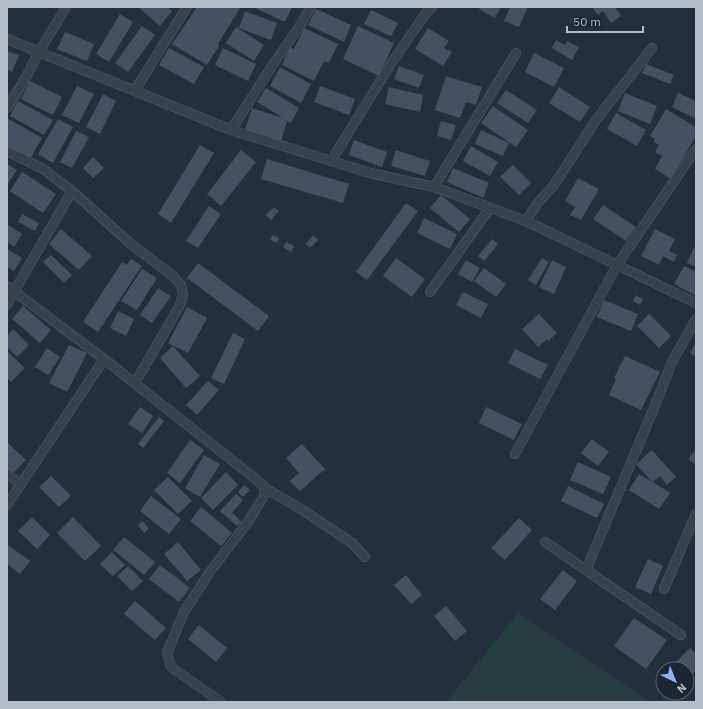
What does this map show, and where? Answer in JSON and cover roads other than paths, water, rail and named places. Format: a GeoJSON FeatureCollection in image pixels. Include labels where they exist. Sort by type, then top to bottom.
{"type":"FeatureCollection","features":[{"type":"Feature","properties":{"kind":"street"},"geometry":{"type":"LineString","coordinates":[[7,108],[25,79],[38,52],[66,7]]}},
{"type":"Feature","properties":{"kind":"street"},"geometry":{"type":"LineString","coordinates":[[135,90],[187,7]]}},
{"type":"Feature","properties":{"kind":"street"},"geometry":{"type":"LineString","coordinates":[[231,130],[272,66],[299,28],[311,7]]}},
{"type":"Feature","properties":{"kind":"street"},"geometry":{"type":"LineString","coordinates":[[331,161],[392,62],[426,13],[432,7]]}},
{"type":"Feature","properties":{"kind":"street"},"geometry":{"type":"LineString","coordinates":[[7,39],[231,130],[370,173],[434,187],[526,221],[696,302]]}},
{"type":"Feature","properties":{"kind":"street"},"geometry":{"type":"LineString","coordinates":[[526,221],[537,204],[554,185],[596,120],[652,48]]}},
{"type":"Feature","properties":{"kind":"street"},"geometry":{"type":"LineString","coordinates":[[434,187],[516,53]]}},
{"type":"Feature","properties":{"kind":"street"},"geometry":{"type":"LineString","coordinates":[[516,454],[617,265],[696,149]]}},
{"type":"Feature","properties":{"kind":"street"},"geometry":{"type":"LineString","coordinates":[[7,151],[43,169],[72,191],[131,244],[173,276],[181,285],[182,295],[179,307],[135,383]]}},
{"type":"Feature","properties":{"kind":"street"},"geometry":{"type":"LineString","coordinates":[[7,304],[72,191]]}},
{"type":"Feature","properties":{"kind":"street"},"geometry":{"type":"LineString","coordinates":[[430,292],[490,208]]}},
{"type":"Feature","properties":{"kind":"street"},"geometry":{"type":"LineString","coordinates":[[7,286],[135,383],[256,479],[265,488],[301,509],[352,543],[365,557]]}},
{"type":"Feature","properties":{"kind":"street"},"geometry":{"type":"LineString","coordinates":[[586,570],[672,362],[696,319]]}},
{"type":"Feature","properties":{"kind":"street"},"geometry":{"type":"LineString","coordinates":[[7,505],[104,359]]}},
{"type":"Feature","properties":{"kind":"street"},"geometry":{"type":"LineString","coordinates":[[7,474],[20,484]]}},
{"type":"Feature","properties":{"kind":"street"},"geometry":{"type":"LineString","coordinates":[[221,702],[171,667],[167,653],[184,612],[209,573],[248,522],[264,496],[265,488]]}},
{"type":"Feature","properties":{"kind":"street"},"geometry":{"type":"LineString","coordinates":[[664,589],[696,514]]}},
{"type":"Feature","properties":{"kind":"street"},"geometry":{"type":"LineString","coordinates":[[545,542],[681,635]]}}]}
